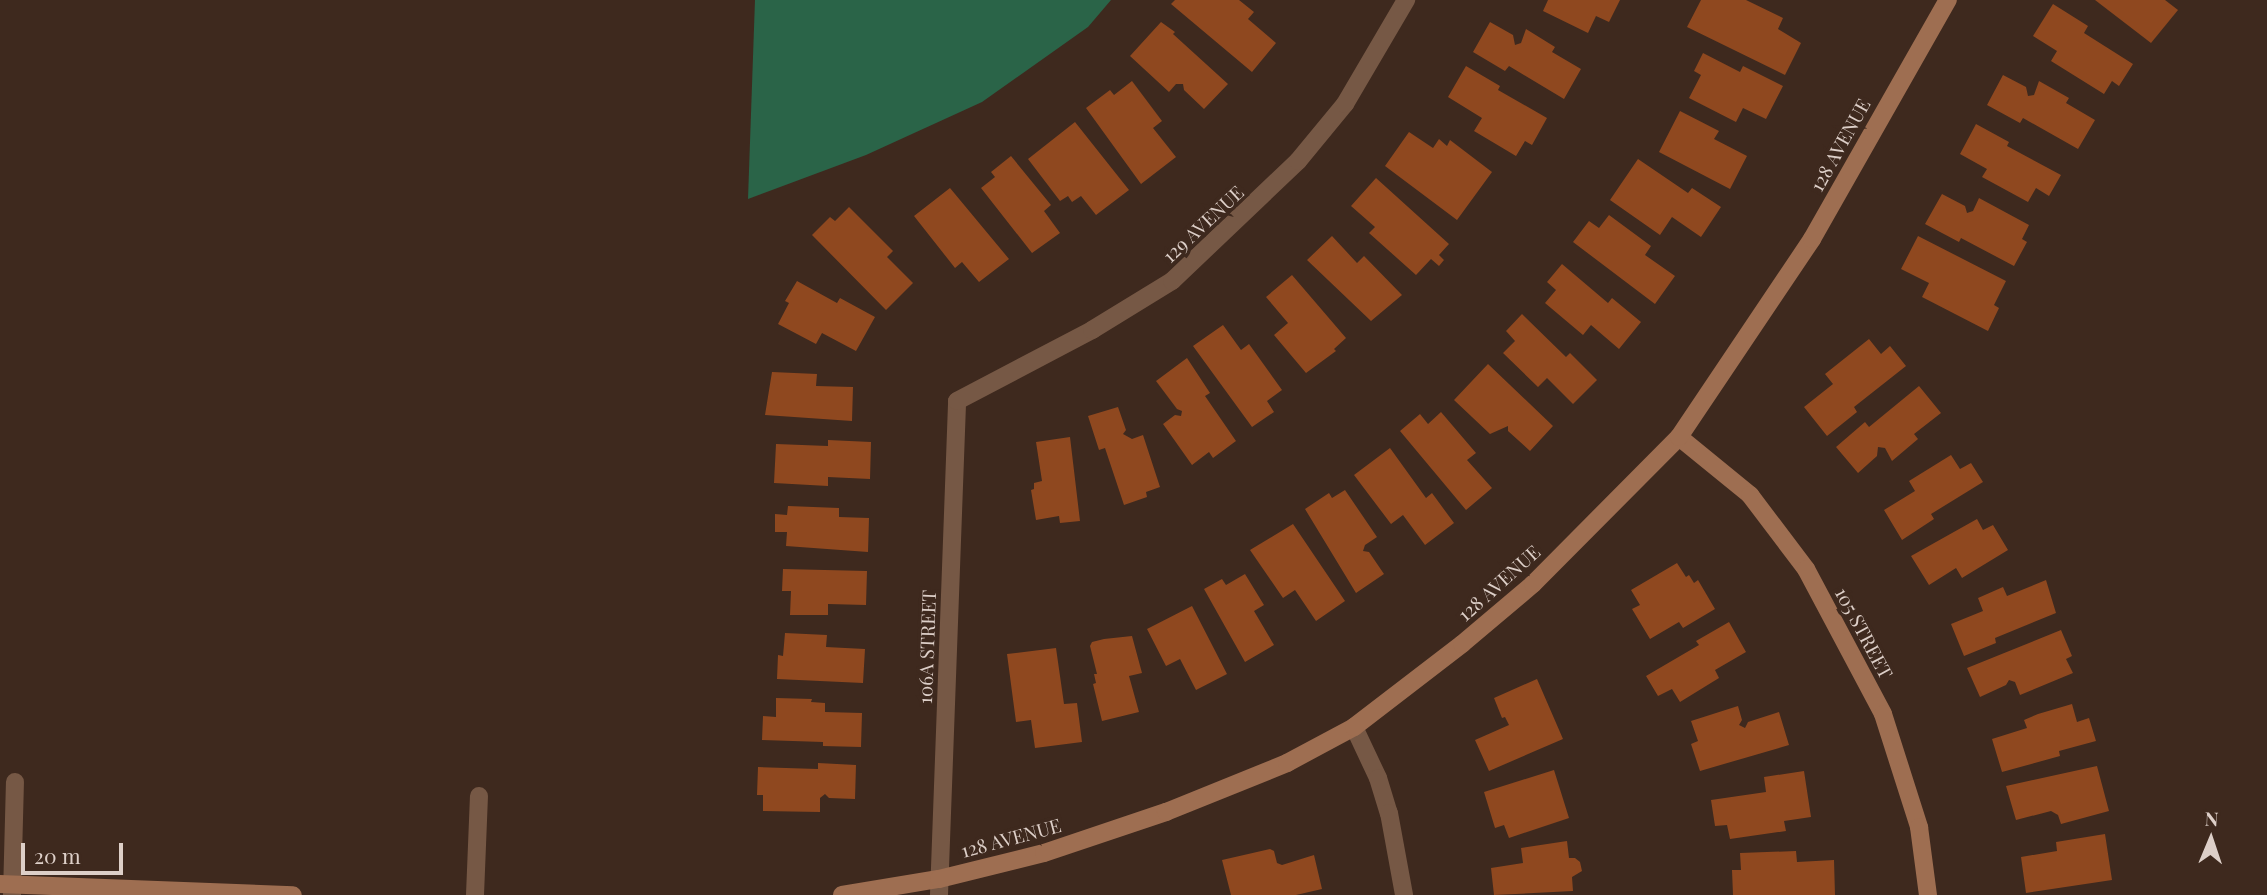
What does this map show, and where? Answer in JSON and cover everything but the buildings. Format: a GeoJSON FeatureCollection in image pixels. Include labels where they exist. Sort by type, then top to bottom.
{"type":"FeatureCollection","features":[{"type":"Feature","properties":{"kind":"street","name":"129 AVENUE"},"geometry":{"type":"LineString","coordinates":[[957,401],[1092,330],[1182,272],[1298,161],[1345,104],[1406,0]]}},
{"type":"Feature","properties":{"kind":"street","name":"128 AVENUE"},"geometry":{"type":"LineString","coordinates":[[842,895],[939,887],[1166,812],[1287,764],[1354,727],[1533,584],[1679,437],[1812,239],[1948,0]]}},
{"type":"Feature","properties":{"kind":"street","name":"106A STREET"},"geometry":{"type":"LineString","coordinates":[[939,887],[957,401]]}},
{"type":"Feature","properties":{"kind":"street","name":"105 STREET"},"geometry":{"type":"LineString","coordinates":[[1679,437],[1750,495],[1806,569],[1883,714],[1919,827],[1928,895]]}},
{"type":"Feature","properties":{"kind":"street"},"geometry":{"type":"LineString","coordinates":[[1354,727],[1378,778],[1389,813],[1404,895]]}},
{"type":"Feature","properties":{"kind":"street"},"geometry":{"type":"LineString","coordinates":[[16,782],[8,888],[293,895]]}},
{"type":"Feature","properties":{"kind":"street"},"geometry":{"type":"LineString","coordinates":[[475,895],[479,796]]}},
{"type":"Feature","properties":{"kind":"green space"},"geometry":{"type":"Polygon","coordinates":[[[755,0],[1111,0],[1088,27],[982,102],[866,155],[748,199],[755,0]]]}}]}
